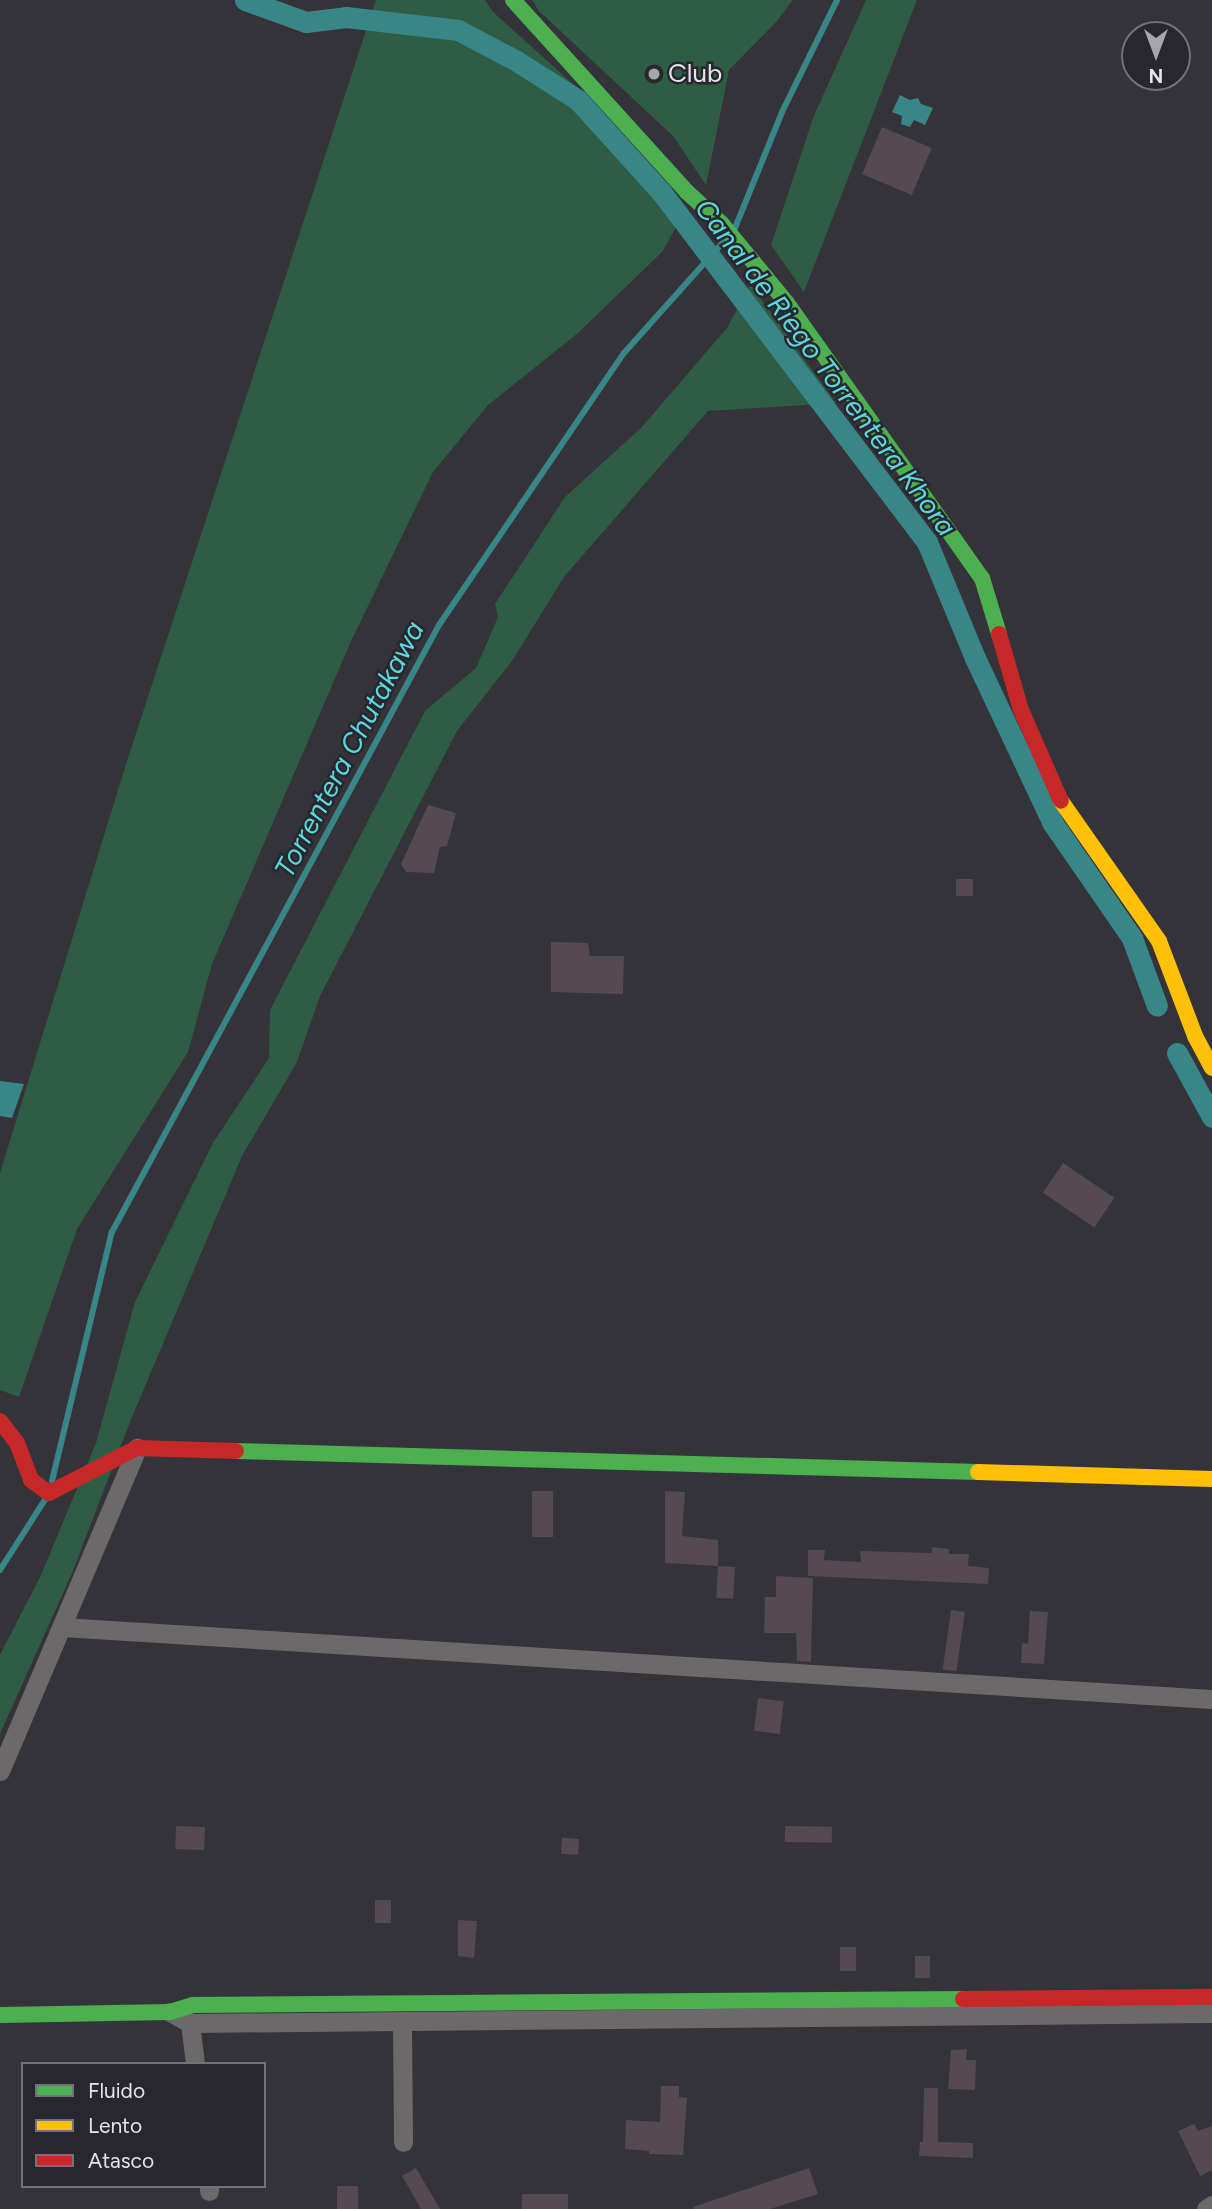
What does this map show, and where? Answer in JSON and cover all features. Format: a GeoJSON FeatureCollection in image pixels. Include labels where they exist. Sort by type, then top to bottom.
{"type":"FeatureCollection","features":[{"type":"Feature","properties":{"kind":"street"},"geometry":{"type":"LineString","coordinates":[[513,0],[686,191],[722,224],[787,303],[909,480],[982,578],[1021,710],[1065,810],[1159,941],[1195,1036],[1212,1068]]}},
{"type":"Feature","properties":{"kind":"street"},"geometry":{"type":"LineString","coordinates":[[0,1421],[17,1443],[31,1480],[49,1493],[137,1448],[1212,1479]]}},
{"type":"Feature","properties":{"kind":"street"},"geometry":{"type":"LineString","coordinates":[[0,1771],[137,1448]]}},
{"type":"Feature","properties":{"kind":"street"},"geometry":{"type":"LineString","coordinates":[[62,1627],[1212,1699]]}},
{"type":"Feature","properties":{"kind":"street"},"geometry":{"type":"LineString","coordinates":[[0,2015],[170,2012],[193,2005],[1212,1997]]}},
{"type":"Feature","properties":{"kind":"street"},"geometry":{"type":"LineString","coordinates":[[170,2012],[190,2023],[1212,2013]]}},
{"type":"Feature","properties":{"kind":"street"},"geometry":{"type":"LineString","coordinates":[[190,2023],[195,2062]]}},
{"type":"Feature","properties":{"kind":"street"},"geometry":{"type":"LineString","coordinates":[[402,2023],[403,2142]]}},
{"type":"Feature","properties":{"kind":"street"},"geometry":{"type":"LineString","coordinates":[[1206,2209],[1212,2205]]}},
{"type":"Feature","properties":{"kind":"green space"},"geometry":{"type":"Polygon","coordinates":[[[376,0],[485,0],[493,12],[583,93],[687,208],[662,252],[578,333],[488,405],[433,472],[352,639],[212,964],[188,1052],[77,1229],[19,1397],[0,1390],[0,1173],[126,764],[376,0]]]}},
{"type":"Feature","properties":{"kind":"green space","name":"Club"},"geometry":{"type":"Polygon","coordinates":[[[532,0],[793,0],[776,22],[729,70],[706,185],[673,136],[539,11],[532,0]]]}},
{"type":"Feature","properties":{"kind":"green space"},"geometry":{"type":"Polygon","coordinates":[[[866,0],[917,0],[804,292],[771,245],[813,118],[866,0]]]}},
{"type":"Feature","properties":{"kind":"green space"},"geometry":{"type":"Polygon","coordinates":[[[750,284],[836,403],[708,411],[564,577],[512,661],[457,731],[320,996],[297,1062],[242,1156],[130,1422],[72,1573],[0,1734],[0,1655],[41,1575],[96,1443],[135,1302],[213,1143],[269,1058],[270,1010],[425,711],[476,668],[498,617],[495,604],[565,497],[641,428],[727,328],[750,284]]]}},
{"type":"Feature","properties":{"kind":"water"},"geometry":{"type":"Polygon","coordinates":[[[900,95],[910,100],[918,98],[921,104],[933,108],[925,125],[914,120],[910,127],[901,124],[902,116],[892,112],[900,95]]]}},
{"type":"Feature","properties":{"kind":"water"},"geometry":{"type":"Polygon","coordinates":[[[0,1081],[24,1084],[12,1118],[0,1116],[0,1081]]]}},
{"type":"Feature","properties":{"kind":"building"},"geometry":{"type":"Polygon","coordinates":[[[882,127],[932,148],[912,195],[862,174],[882,127]]]}},
{"type":"Feature","properties":{"kind":"building"},"geometry":{"type":"Polygon","coordinates":[[[428,805],[456,813],[447,846],[440,847],[434,873],[406,872],[401,864],[428,805]]]}},
{"type":"Feature","properties":{"kind":"building"},"geometry":{"type":"Polygon","coordinates":[[[956,879],[973,879],[973,896],[956,896],[956,879]]]}},
{"type":"Feature","properties":{"kind":"building"},"geometry":{"type":"Polygon","coordinates":[[[551,942],[588,943],[590,956],[624,956],[623,994],[551,992],[551,942]]]}},
{"type":"Feature","properties":{"kind":"building"},"geometry":{"type":"Polygon","coordinates":[[[1063,1163],[1114,1198],[1094,1228],[1043,1193],[1063,1163]]]}},
{"type":"Feature","properties":{"kind":"building"},"geometry":{"type":"Polygon","coordinates":[[[532,1491],[553,1491],[553,1537],[532,1537],[532,1491]]]}},
{"type":"Feature","properties":{"kind":"building"},"geometry":{"type":"Polygon","coordinates":[[[665,1491],[685,1492],[682,1536],[718,1540],[718,1566],[665,1563],[665,1491]]]}},
{"type":"Feature","properties":{"kind":"building"},"geometry":{"type":"Polygon","coordinates":[[[932,1547],[949,1549],[949,1554],[969,1554],[968,1566],[989,1568],[988,1584],[808,1576],[808,1550],[825,1550],[824,1560],[861,1562],[860,1551],[932,1553],[932,1547]]]}},
{"type":"Feature","properties":{"kind":"building"},"geometry":{"type":"Polygon","coordinates":[[[718,1566],[735,1567],[733,1599],[716,1598],[718,1566]]]}},
{"type":"Feature","properties":{"kind":"building"},"geometry":{"type":"Polygon","coordinates":[[[776,1576],[813,1578],[811,1662],[797,1661],[796,1633],[764,1633],[765,1597],[776,1597],[776,1576]]]}},
{"type":"Feature","properties":{"kind":"building"},"geometry":{"type":"Polygon","coordinates":[[[951,1610],[965,1612],[957,1671],[943,1669],[951,1610]]]}},
{"type":"Feature","properties":{"kind":"building"},"geometry":{"type":"Polygon","coordinates":[[[1030,1611],[1048,1612],[1044,1664],[1021,1663],[1022,1643],[1028,1644],[1030,1611]]]}},
{"type":"Feature","properties":{"kind":"building"},"geometry":{"type":"Polygon","coordinates":[[[758,1698],[784,1701],[780,1734],[754,1731],[758,1698]]]}},
{"type":"Feature","properties":{"kind":"building"},"geometry":{"type":"Polygon","coordinates":[[[176,1826],[205,1827],[204,1850],[175,1849],[176,1826]]]}},
{"type":"Feature","properties":{"kind":"building"},"geometry":{"type":"Polygon","coordinates":[[[785,1826],[832,1827],[832,1843],[785,1842],[785,1826]]]}},
{"type":"Feature","properties":{"kind":"building"},"geometry":{"type":"Polygon","coordinates":[[[562,1838],[579,1839],[578,1855],[561,1854],[562,1838]]]}},
{"type":"Feature","properties":{"kind":"building"},"geometry":{"type":"Polygon","coordinates":[[[375,1900],[391,1900],[391,1923],[375,1923],[375,1900]]]}},
{"type":"Feature","properties":{"kind":"building"},"geometry":{"type":"Polygon","coordinates":[[[458,1920],[477,1921],[474,1958],[458,1956],[458,1920]]]}},
{"type":"Feature","properties":{"kind":"building"},"geometry":{"type":"Polygon","coordinates":[[[840,1947],[856,1947],[856,1971],[840,1971],[840,1947]]]}},
{"type":"Feature","properties":{"kind":"building"},"geometry":{"type":"Polygon","coordinates":[[[915,1956],[930,1956],[930,1978],[915,1978],[915,1956]]]}},
{"type":"Feature","properties":{"kind":"building"},"geometry":{"type":"Polygon","coordinates":[[[967,2049],[966,2060],[976,2060],[975,2090],[948,2089],[951,2050],[967,2049]]]}},
{"type":"Feature","properties":{"kind":"building"},"geometry":{"type":"Polygon","coordinates":[[[661,2086],[679,2086],[679,2097],[687,2098],[683,2155],[649,2154],[649,2151],[625,2149],[626,2120],[660,2122],[661,2086]]]}},
{"type":"Feature","properties":{"kind":"building"},"geometry":{"type":"Polygon","coordinates":[[[924,2088],[938,2088],[938,2142],[973,2143],[973,2158],[919,2156],[920,2142],[923,2142],[924,2088]]]}},
{"type":"Feature","properties":{"kind":"building"},"geometry":{"type":"Polygon","coordinates":[[[1194,2124],[1198,2131],[1212,2126],[1212,2170],[1200,2176],[1178,2131],[1194,2124]]]}},
{"type":"Feature","properties":{"kind":"building"},"geometry":{"type":"Polygon","coordinates":[[[416,2168],[440,2209],[421,2209],[402,2176],[416,2168]]]}},
{"type":"Feature","properties":{"kind":"building"},"geometry":{"type":"Polygon","coordinates":[[[809,2168],[818,2194],[770,2209],[693,2207],[809,2168]]]}},
{"type":"Feature","properties":{"kind":"building"},"geometry":{"type":"Polygon","coordinates":[[[337,2186],[358,2186],[358,2209],[337,2209],[337,2186]]]}},
{"type":"Feature","properties":{"kind":"building"},"geometry":{"type":"Polygon","coordinates":[[[522,2194],[568,2194],[568,2209],[522,2209],[522,2194]]]}},
{"type":"Feature","properties":{"kind":"waterway","name":"Canal de Riego Torrentera Khora"},"geometry":{"type":"LineString","coordinates":[[245,0],[306,22],[346,17],[458,30],[515,60],[578,100],[662,193],[927,542],[975,658],[1052,822],[1132,938],[1157,1006]]}},
{"type":"Feature","properties":{"kind":"waterway","name":"Torrentera Chutakawa"},"geometry":{"type":"LineString","coordinates":[[735,228],[782,112],[837,0]]}},
{"type":"Feature","properties":{"kind":"waterway","name":"Torrentera Chutakawa"},"geometry":{"type":"LineString","coordinates":[[52,1481],[112,1232],[439,625],[624,353],[726,239]]}},
{"type":"Feature","properties":{"kind":"waterway","name":"Canal de Riego Torrentera Khora"},"geometry":{"type":"LineString","coordinates":[[1177,1053],[1212,1117]]}},
{"type":"Feature","properties":{"kind":"waterway","name":"Torrentera Chutakawa"},"geometry":{"type":"LineString","coordinates":[[0,1570],[46,1498]]}},
{"type":"Feature","properties":{"kind":"traffic: fast"},"geometry":{"type":"LineString","coordinates":[[513,0],[686,191],[722,224],[787,303],[982,578],[999,634]]}},
{"type":"Feature","properties":{"kind":"traffic: fast"},"geometry":{"type":"LineString","coordinates":[[236,1451],[978,1472]]}},
{"type":"Feature","properties":{"kind":"traffic: fast"},"geometry":{"type":"LineString","coordinates":[[0,2015],[170,2012],[193,2005],[963,1999]]}},
{"type":"Feature","properties":{"kind":"traffic: slow"},"geometry":{"type":"LineString","coordinates":[[1061,801],[1159,941],[1195,1036],[1212,1068]]}},
{"type":"Feature","properties":{"kind":"traffic: slow"},"geometry":{"type":"LineString","coordinates":[[978,1472],[1212,1479]]}},
{"type":"Feature","properties":{"kind":"traffic: jam"},"geometry":{"type":"LineString","coordinates":[[999,634],[1021,710],[1061,801]]}},
{"type":"Feature","properties":{"kind":"traffic: jam"},"geometry":{"type":"LineString","coordinates":[[0,1421],[17,1443],[31,1480],[49,1493],[137,1448],[236,1451]]}},
{"type":"Feature","properties":{"kind":"traffic: jam"},"geometry":{"type":"LineString","coordinates":[[963,1999],[1212,1997]]}},
{"type":"Feature","properties":{"kind":"place","name":"Club"},"geometry":{"type":"Point","coordinates":[654,74]}}]}
